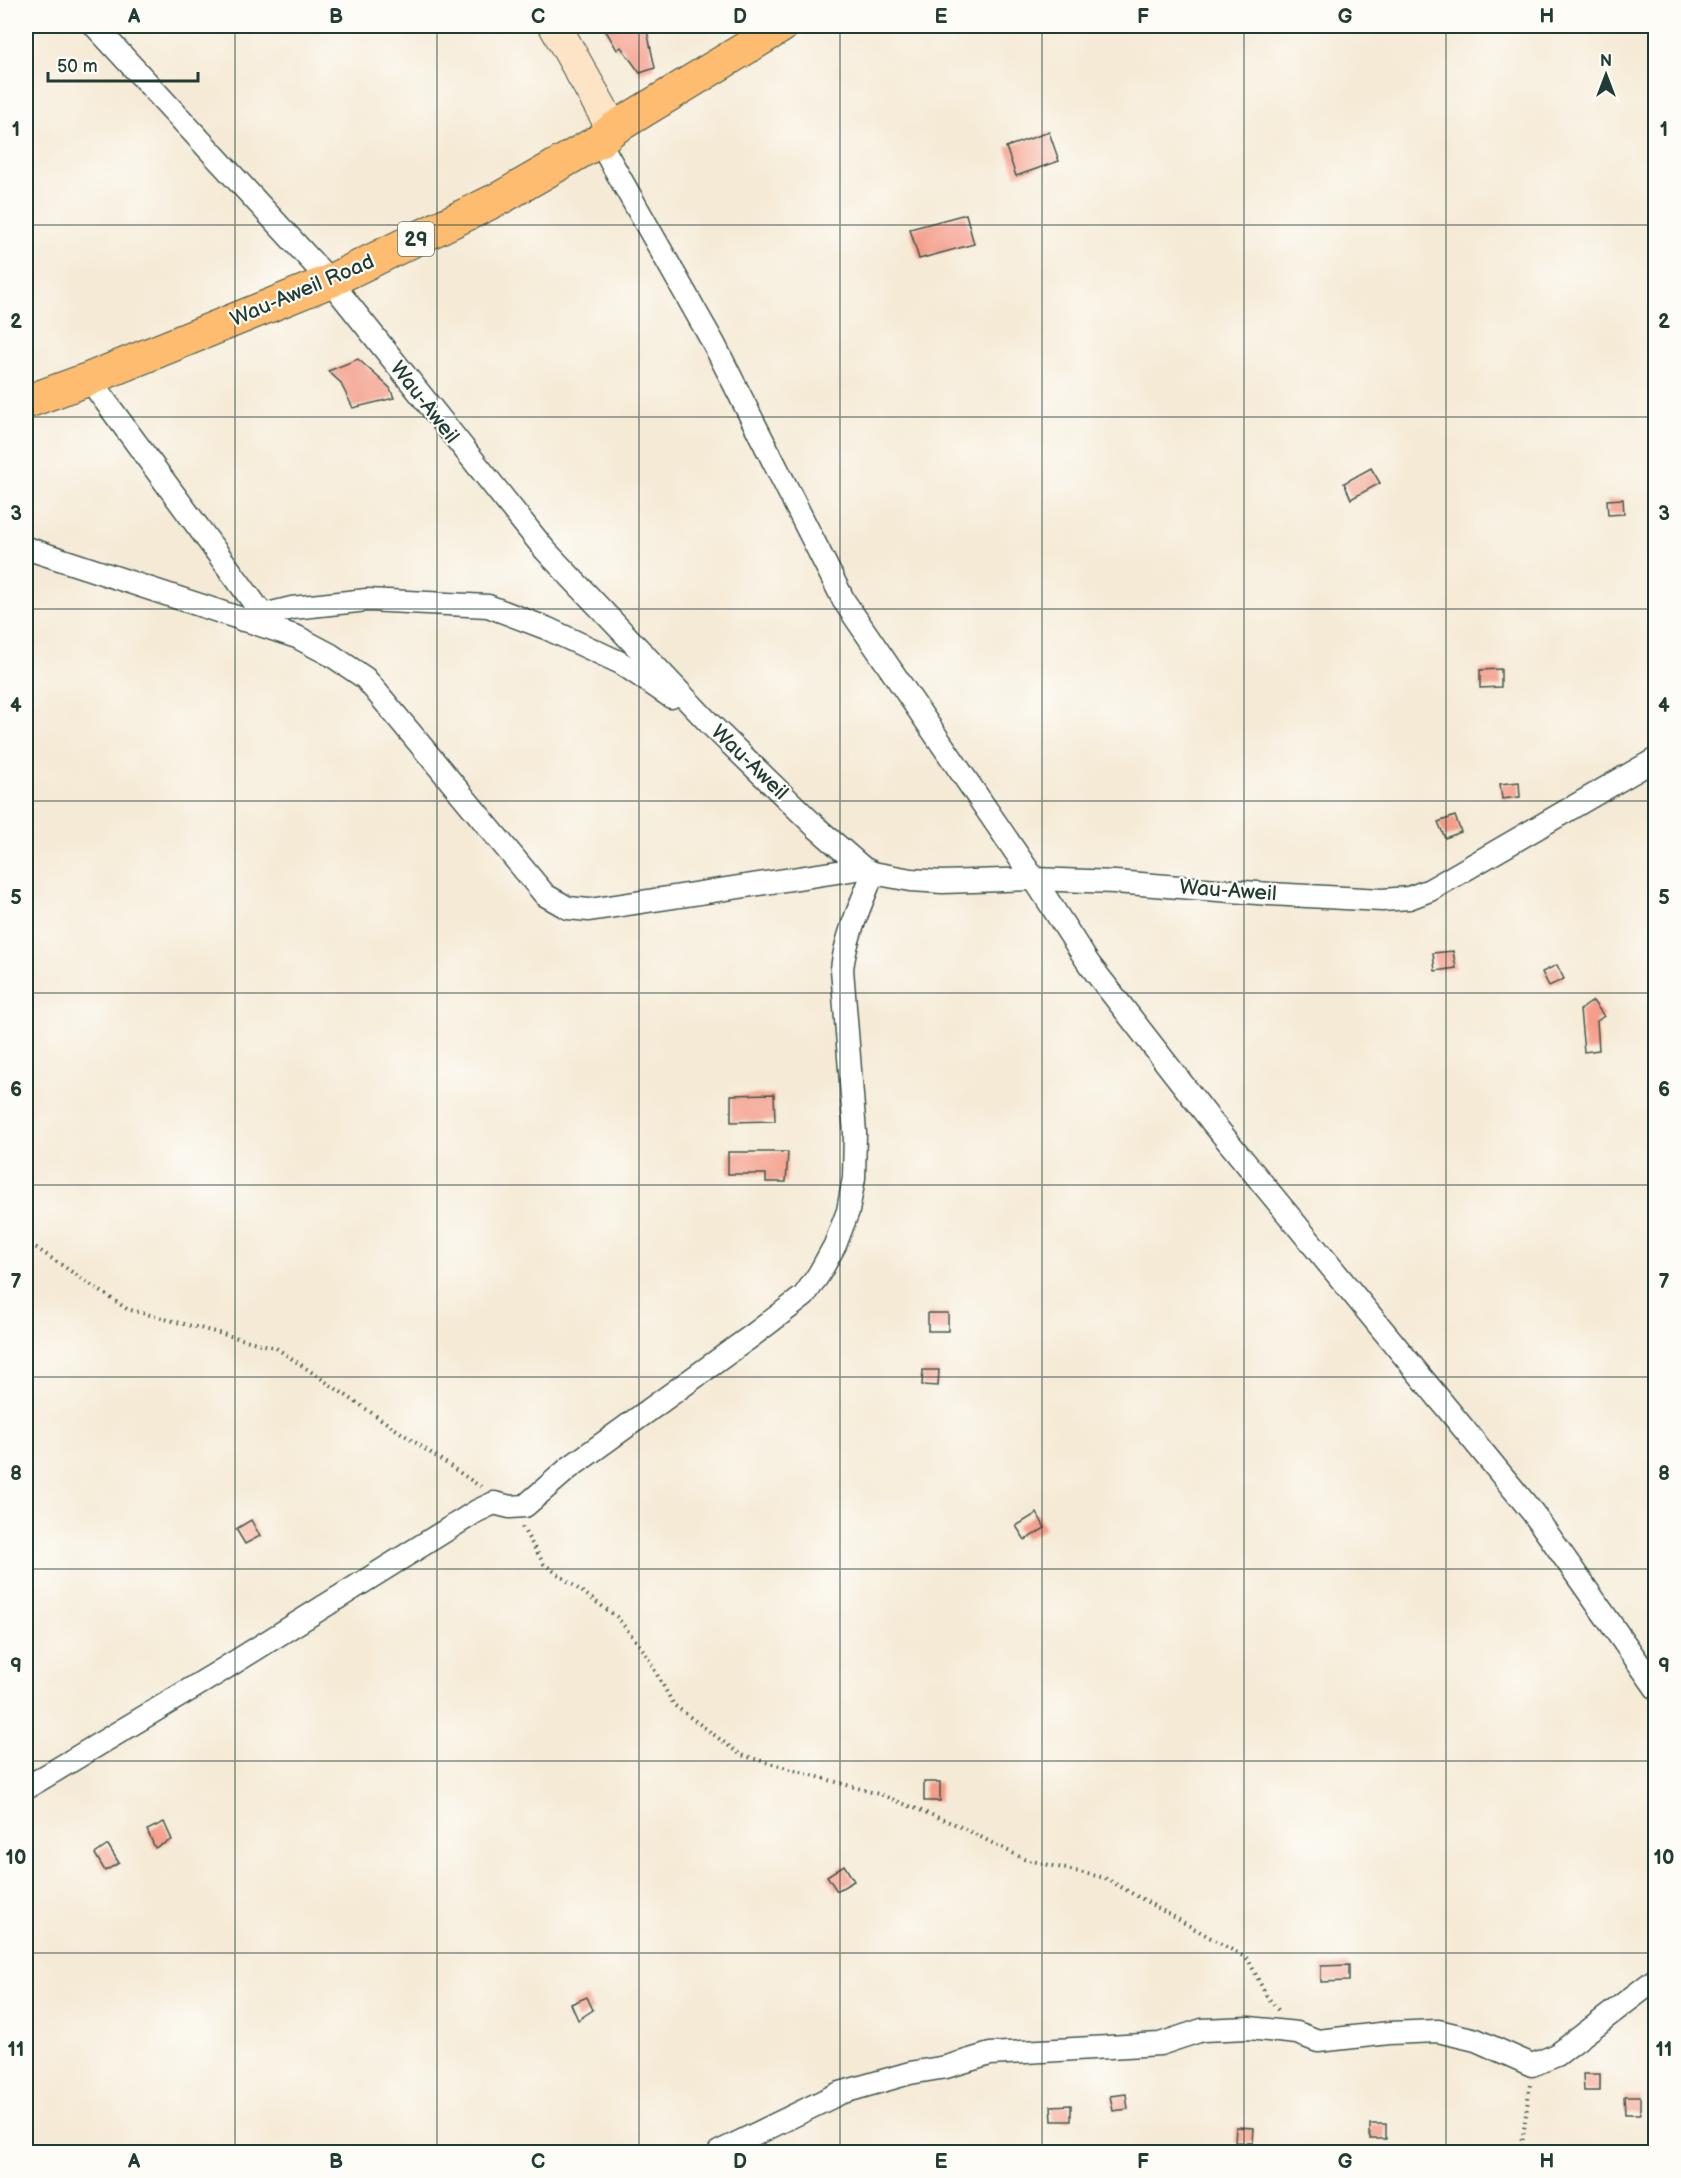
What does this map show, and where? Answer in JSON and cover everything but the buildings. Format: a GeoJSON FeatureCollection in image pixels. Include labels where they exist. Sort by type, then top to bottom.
{"type":"FeatureCollection","features":[{"type":"Feature","properties":{"kind":"main road","name":"Wau-Aweil Road"},"geometry":{"type":"LineString","coordinates":[[26,402],[89,379],[330,281],[502,197],[782,26]]}},
{"type":"Feature","properties":{"kind":"street","name":"Wau-Aweil"},"geometry":{"type":"LineString","coordinates":[[95,26],[330,281],[545,550],[709,723],[817,828],[868,871],[911,880],[943,882],[1034,879],[1115,882],[1270,894],[1371,899],[1409,898],[1430,890],[1656,759]]}},
{"type":"Feature","properties":{"kind":"street"},"geometry":{"type":"LineString","coordinates":[[555,26],[606,135],[844,601],[1034,879],[1089,964],[1220,1131],[1533,1513],[1656,1688]]}},
{"type":"Feature","properties":{"kind":"street"},"geometry":{"type":"LineString","coordinates":[[89,379],[253,617]]}},
{"type":"Feature","properties":{"kind":"street"},"geometry":{"type":"LineString","coordinates":[[26,548],[253,617],[331,655],[365,678],[545,895],[568,908],[589,910],[868,871],[844,951],[842,969],[855,1133],[854,1178],[848,1211],[835,1245],[804,1296],[569,1468],[525,1506],[510,1507],[494,1503],[477,1511],[26,1788]]}},
{"type":"Feature","properties":{"kind":"street"},"geometry":{"type":"LineString","coordinates":[[253,617],[292,608],[367,600],[488,606],[546,628],[621,663],[709,723]]}},
{"type":"Feature","properties":{"kind":"street"},"geometry":{"type":"LineString","coordinates":[[719,2152],[840,2093],[910,2073],[946,2067],[990,2054],[1148,2046],[1202,2030],[1249,2028],[1297,2033],[1318,2041],[1389,2033],[1438,2031],[1476,2040],[1532,2065],[1557,2055],[1656,1979]]}},
{"type":"Feature","properties":{"kind":"path"},"geometry":{"type":"LineString","coordinates":[[26,1241],[127,1309],[276,1348],[510,1507],[543,1564],[617,1617],[630,1632],[644,1651],[674,1706],[741,1755],[882,1795],[959,1826],[1024,1859],[1105,1878],[1248,1959],[1266,1995],[1297,2033]]}},
{"type":"Feature","properties":{"kind":"path"},"geometry":{"type":"LineString","coordinates":[[1521,2152],[1532,2065]]}}]}
